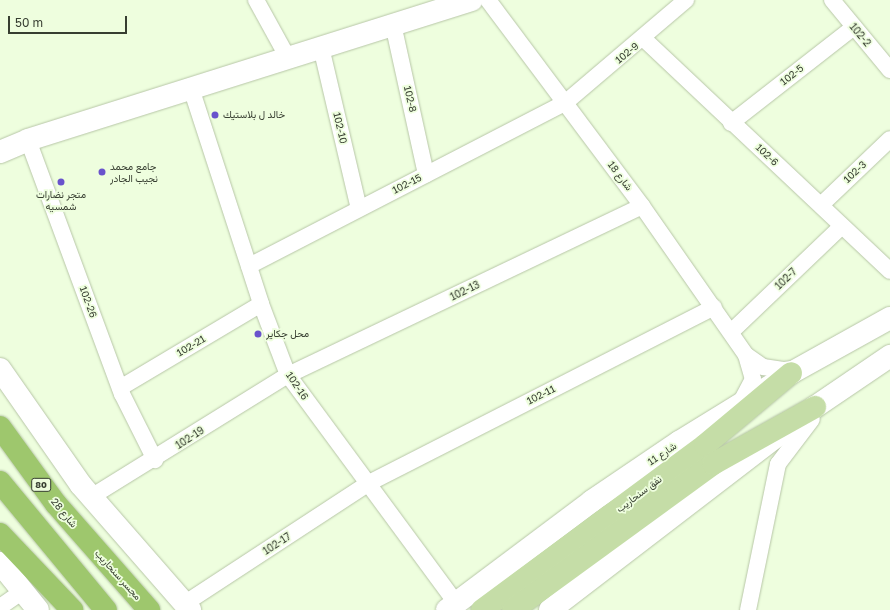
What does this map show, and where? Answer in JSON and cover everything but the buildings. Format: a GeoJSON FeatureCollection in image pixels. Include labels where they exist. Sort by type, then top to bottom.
{"type":"FeatureCollection","features":[{"type":"Feature","properties":{"kind":"highway","name":"شارع 28"},"geometry":{"type":"LineString","coordinates":[[0,427],[52,498],[87,540]]}},
{"type":"Feature","properties":{"kind":"highway"},"geometry":{"type":"LineString","coordinates":[[0,482],[63,561],[106,610]]}},
{"type":"Feature","properties":{"kind":"highway"},"geometry":{"type":"LineString","coordinates":[[0,534],[72,610]]}},
{"type":"Feature","properties":{"kind":"highway","name":"مجسر سنحاريب"},"geometry":{"type":"LineString","coordinates":[[87,540],[149,610]]}},
{"type":"Feature","properties":{"kind":"main road"},"geometry":{"type":"LineString","coordinates":[[0,152],[28,140],[471,0]]}},
{"type":"Feature","properties":{"kind":"main road","name":"شارع 11"},"geometry":{"type":"LineString","coordinates":[[451,607],[592,501],[735,408],[798,370],[890,318]]}},
{"type":"Feature","properties":{"kind":"main road"},"geometry":{"type":"LineString","coordinates":[[550,610],[815,407],[890,356]]}},
{"type":"Feature","properties":{"kind":"main road"},"geometry":{"type":"LineString","coordinates":[[0,369],[44,436],[91,497],[187,607]]}},
{"type":"Feature","properties":{"kind":"main road","name":"نفق سنحاريب"},"geometry":{"type":"LineString","coordinates":[[482,610],[705,445],[798,370]]}},
{"type":"Feature","properties":{"kind":"main road","name":"نفق سنحاريب"},"geometry":{"type":"LineString","coordinates":[[513,610],[713,464],[815,407]]}},
{"type":"Feature","properties":{"kind":"main road"},"geometry":{"type":"LineString","coordinates":[[0,563],[38,610]]}},
{"type":"Feature","properties":{"kind":"street"},"geometry":{"type":"LineString","coordinates":[[256,0],[288,58]]}},
{"type":"Feature","properties":{"kind":"street","name":"شارع 18"},"geometry":{"type":"LineString","coordinates":[[488,0],[642,206],[714,307],[746,356]]}},
{"type":"Feature","properties":{"kind":"street","name":"102-9"},"geometry":{"type":"LineString","coordinates":[[565,103],[644,39],[686,0]]}},
{"type":"Feature","properties":{"kind":"street","name":"102-2"},"geometry":{"type":"LineString","coordinates":[[832,0],[890,70]]}},
{"type":"Feature","properties":{"kind":"street","name":"102-8"},"geometry":{"type":"LineString","coordinates":[[393,24],[426,174]]}},
{"type":"Feature","properties":{"kind":"street","name":"102-5"},"geometry":{"type":"LineString","coordinates":[[731,123],[854,28]]}},
{"type":"Feature","properties":{"kind":"street","name":"102-6"},"geometry":{"type":"LineString","coordinates":[[644,39],[731,123],[821,205],[890,271]]}},
{"type":"Feature","properties":{"kind":"street","name":"102-10"},"geometry":{"type":"LineString","coordinates":[[321,47],[359,209]]}},
{"type":"Feature","properties":{"kind":"street","name":"102-16"},"geometry":{"type":"LineString","coordinates":[[191,88],[261,304],[288,375],[369,483],[451,607]]}},
{"type":"Feature","properties":{"kind":"street","name":"102-15"},"geometry":{"type":"LineString","coordinates":[[249,266],[565,103]]}},
{"type":"Feature","properties":{"kind":"street","name":"102-26"},"geometry":{"type":"LineString","coordinates":[[28,140],[120,388],[155,460]]}},
{"type":"Feature","properties":{"kind":"street","name":"102-3"},"geometry":{"type":"LineString","coordinates":[[821,205],[890,140]]}},
{"type":"Feature","properties":{"kind":"street","name":"102-13"},"geometry":{"type":"LineString","coordinates":[[288,375],[642,206]]}},
{"type":"Feature","properties":{"kind":"street","name":"102-7"},"geometry":{"type":"LineString","coordinates":[[731,332],[842,226]]}},
{"type":"Feature","properties":{"kind":"street","name":"102-21"},"geometry":{"type":"LineString","coordinates":[[120,388],[261,304]]}},
{"type":"Feature","properties":{"kind":"street","name":"102-11"},"geometry":{"type":"LineString","coordinates":[[369,483],[714,307]]}},
{"type":"Feature","properties":{"kind":"street"},"geometry":{"type":"LineString","coordinates":[[746,356],[763,367],[773,370],[798,370]]}},
{"type":"Feature","properties":{"kind":"street"},"geometry":{"type":"LineString","coordinates":[[735,408],[746,397],[753,379],[746,356]]}},
{"type":"Feature","properties":{"kind":"street","name":"102-19"},"geometry":{"type":"LineString","coordinates":[[91,497],[155,460],[288,375]]}},
{"type":"Feature","properties":{"kind":"street"},"geometry":{"type":"LineString","coordinates":[[748,610],[778,464],[803,428],[850,384]]}},
{"type":"Feature","properties":{"kind":"street","name":"102-17"},"geometry":{"type":"LineString","coordinates":[[187,607],[369,483]]}},
{"type":"Feature","properties":{"kind":"street"},"geometry":{"type":"LineString","coordinates":[[0,607],[23,591]]}},
{"type":"Feature","properties":{"kind":"place","name":"خالد ل بلاستيك"},"geometry":{"type":"Point","coordinates":[215,115]}},
{"type":"Feature","properties":{"kind":"place","name":"جامع محمد نجيب الجادر"},"geometry":{"type":"Point","coordinates":[102,172]}},
{"type":"Feature","properties":{"kind":"place","name":"متجر نضارات شمسيه"},"geometry":{"type":"Point","coordinates":[61,182]}},
{"type":"Feature","properties":{"kind":"place","name":"محل جكاير"},"geometry":{"type":"Point","coordinates":[258,334]}}]}
